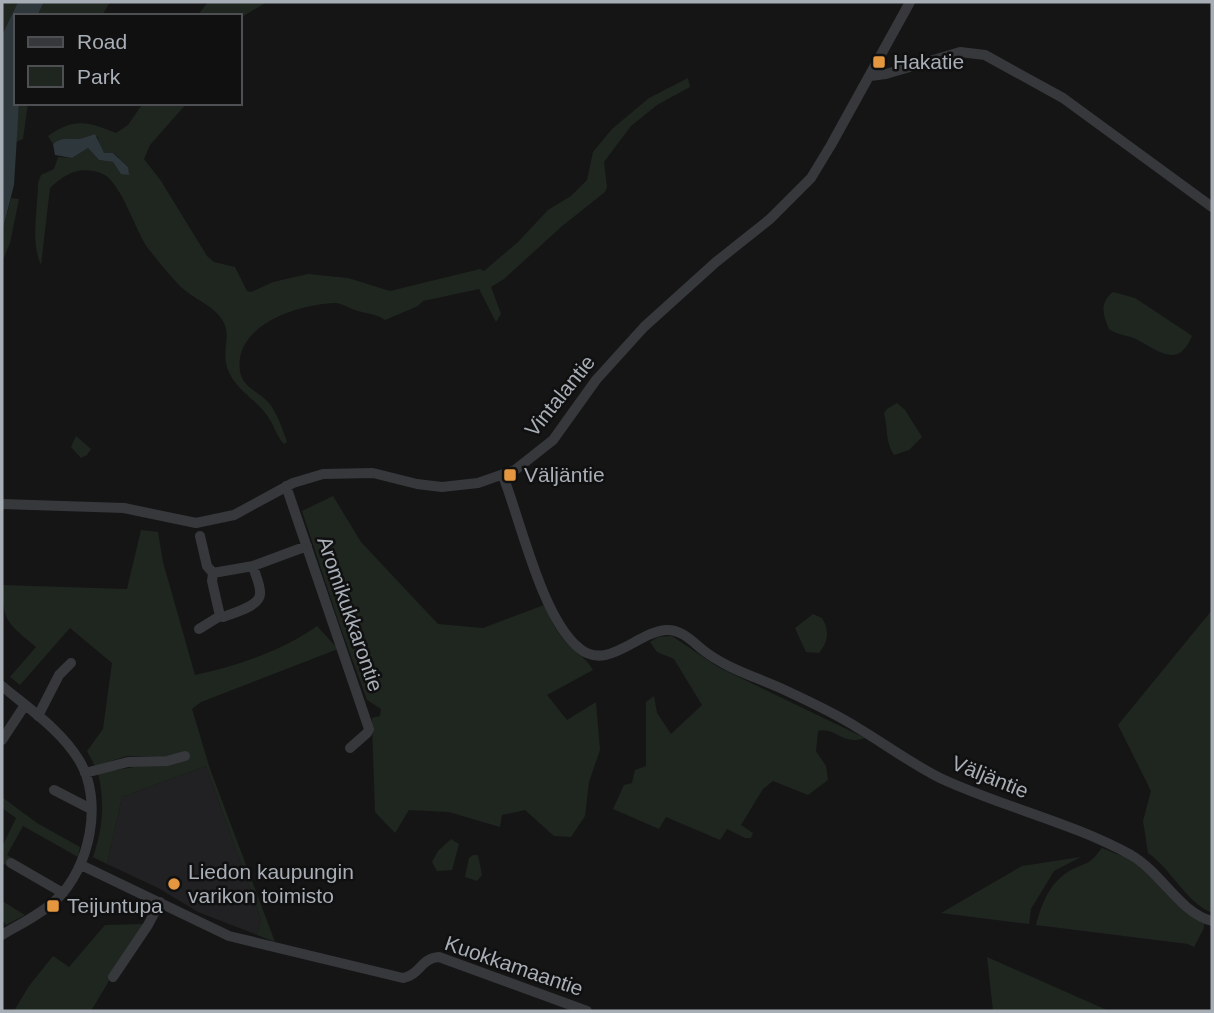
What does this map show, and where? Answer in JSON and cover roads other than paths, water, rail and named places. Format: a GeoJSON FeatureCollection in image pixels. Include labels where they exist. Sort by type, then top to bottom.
{"type":"FeatureCollection","features":[{"type":"Feature","properties":{"kind":"street","name":"Vintalantie"},"geometry":{"type":"LineString","coordinates":[[2,504],[112,507],[196,523],[234,515],[306,478],[341,472],[373,473],[442,487],[478,483],[503,475],[531,460],[553,440],[596,380],[644,327],[796,195],[811,178],[911,2]]}},
{"type":"Feature","properties":{"kind":"street"},"geometry":{"type":"LineString","coordinates":[[870,76],[886,74],[960,52],[985,55],[1063,98],[1212,206]]}},
{"type":"Feature","properties":{"kind":"street","name":"Väljäntie"},"geometry":{"type":"LineString","coordinates":[[503,475],[551,610],[564,632],[581,651],[603,656],[649,634],[673,630],[690,638],[717,660],[835,714],[937,776],[1129,854],[1158,875],[1189,910],[1212,921]]}},
{"type":"Feature","properties":{"kind":"street","name":"Aromikukkarontie"},"geometry":{"type":"LineString","coordinates":[[286,486],[369,729],[350,748]]}},
{"type":"Feature","properties":{"kind":"street"},"geometry":{"type":"LineString","coordinates":[[200,536],[207,566],[214,573]]}},
{"type":"Feature","properties":{"kind":"street"},"geometry":{"type":"LineString","coordinates":[[214,573],[253,566],[307,546]]}},
{"type":"Feature","properties":{"kind":"street"},"geometry":{"type":"LineString","coordinates":[[199,629],[220,616],[253,604],[259,598],[261,593],[253,566]]}},
{"type":"Feature","properties":{"kind":"street"},"geometry":{"type":"LineString","coordinates":[[214,573],[212,581],[220,616]]}},
{"type":"Feature","properties":{"kind":"street"},"geometry":{"type":"LineString","coordinates":[[37,716],[59,675],[71,663]]}},
{"type":"Feature","properties":{"kind":"street"},"geometry":{"type":"LineString","coordinates":[[2,686],[73,751],[89,772],[92,809],[81,865],[63,892],[40,912],[2,935]]}},
{"type":"Feature","properties":{"kind":"street"},"geometry":{"type":"LineString","coordinates":[[2,740],[25,705]]}},
{"type":"Feature","properties":{"kind":"street"},"geometry":{"type":"LineString","coordinates":[[89,772],[128,762],[167,761],[185,756]]}},
{"type":"Feature","properties":{"kind":"street"},"geometry":{"type":"LineString","coordinates":[[54,790],[92,809]]}},
{"type":"Feature","properties":{"kind":"street"},"geometry":{"type":"LineString","coordinates":[[10,863],[63,892]]}},
{"type":"Feature","properties":{"kind":"street","name":"Kuokkamaantie"},"geometry":{"type":"LineString","coordinates":[[81,865],[229,936],[403,978],[414,975],[426,960],[439,957],[587,1011]]}},
{"type":"Feature","properties":{"kind":"street"},"geometry":{"type":"LineString","coordinates":[[113,977],[160,902]]}},
{"type":"Feature","properties":{"kind":"place","name":"Hakatie"},"geometry":{"type":"Point","coordinates":[879,62]}},
{"type":"Feature","properties":{"kind":"place","name":"Väljäntie"},"geometry":{"type":"Point","coordinates":[510,475]}},
{"type":"Feature","properties":{"kind":"place","name":"Liedon kaupungin varikon toimisto"},"geometry":{"type":"Point","coordinates":[174,884]}},
{"type":"Feature","properties":{"kind":"place","name":"Teijuntupa"},"geometry":{"type":"Point","coordinates":[53,906]}}]}
